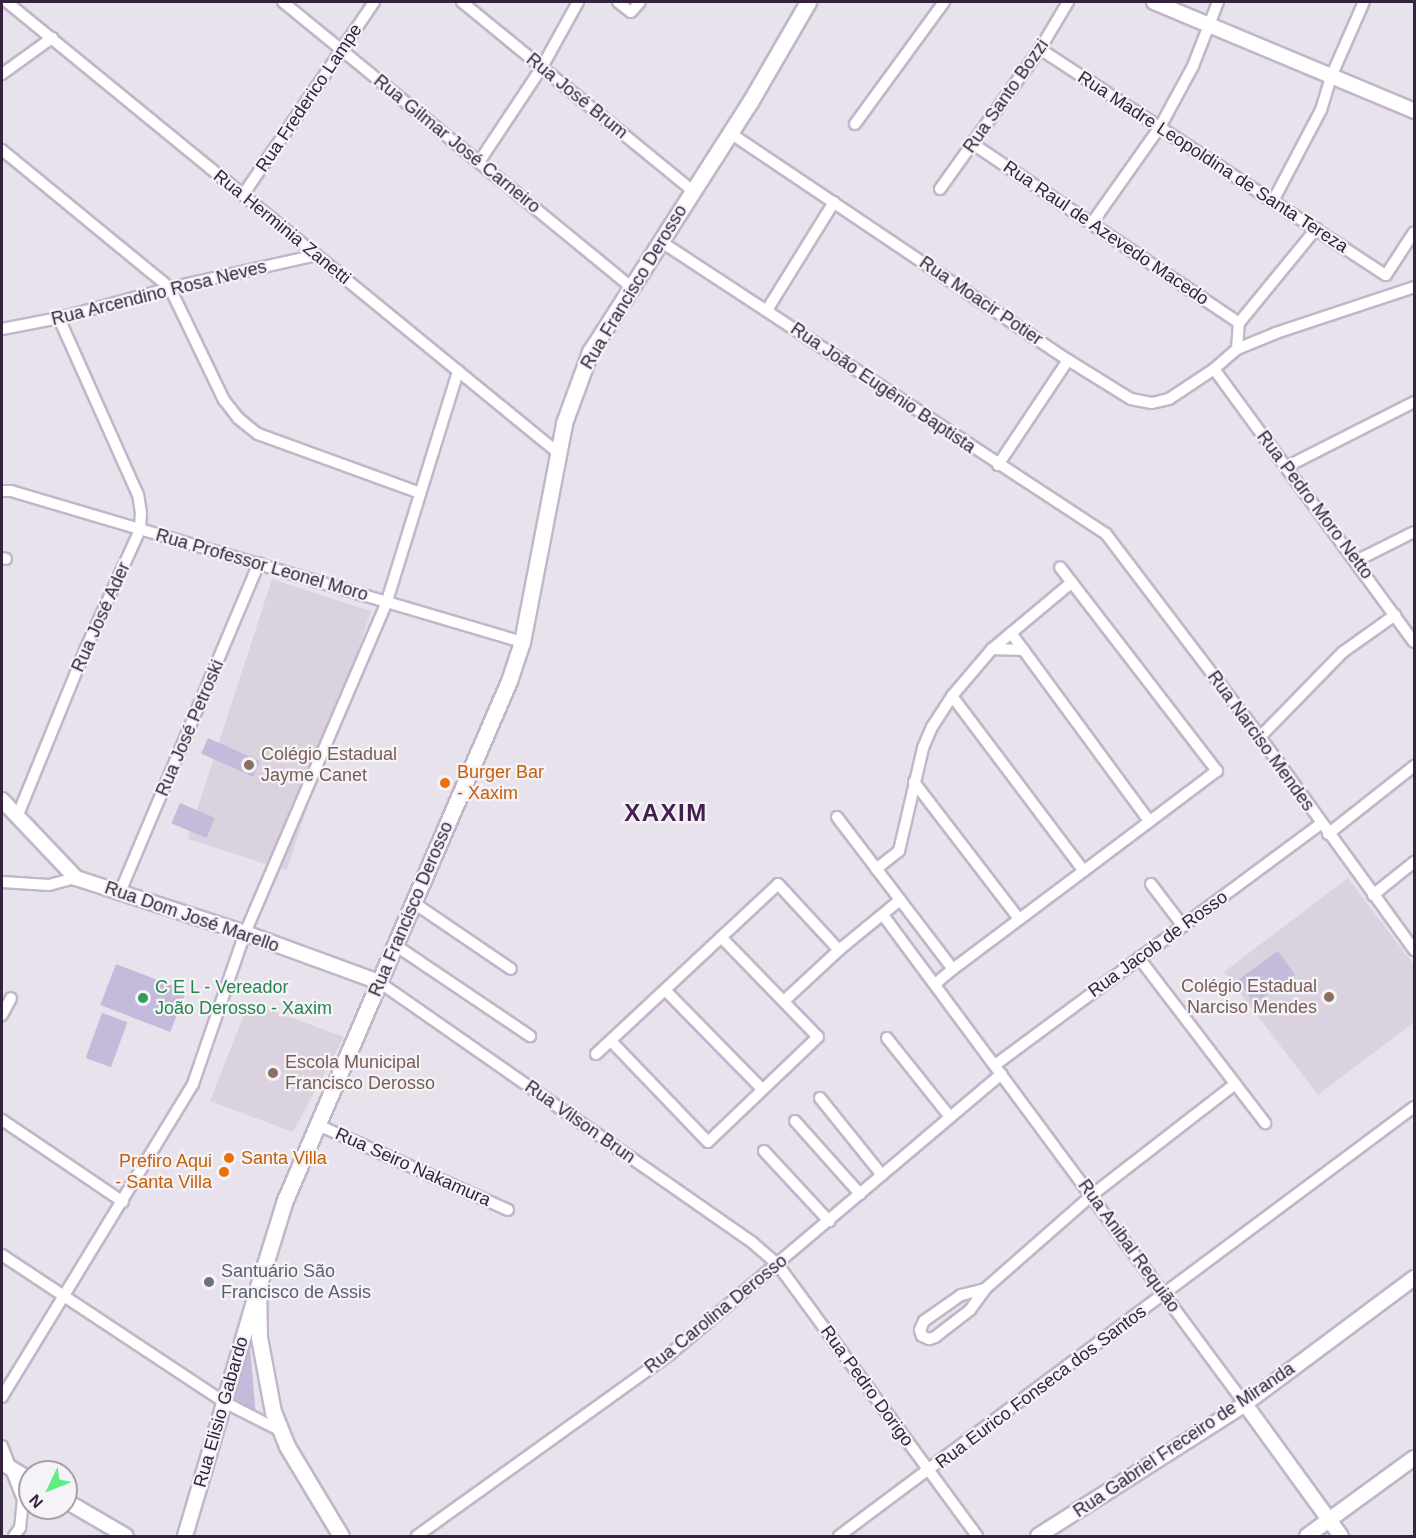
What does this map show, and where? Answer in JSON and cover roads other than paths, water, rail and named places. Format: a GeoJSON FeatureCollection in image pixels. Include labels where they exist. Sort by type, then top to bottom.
{"type":"FeatureCollection","features":[{"type":"Feature","properties":{"kind":"main road","name":"Rua Francisco Derosso"},"geometry":{"type":"LineString","coordinates":[[341,1536],[279,1430],[268,1394],[259,1337],[258,1287],[285,1200],[509,681],[522,642],[556,452],[569,405],[590,352],[730,133],[806,3]]}},
{"type":"Feature","properties":{"kind":"street","name":"Rua Herminia Zanetti"},"geometry":{"type":"LineString","coordinates":[[7,2],[556,452]]}},
{"type":"Feature","properties":{"kind":"street","name":"Rua Gilmar José Carneiro"},"geometry":{"type":"LineString","coordinates":[[283,2],[631,287]]}},
{"type":"Feature","properties":{"kind":"street","name":"Rua Frederico Lampe"},"geometry":{"type":"LineString","coordinates":[[243,195],[374,2]]}},
{"type":"Feature","properties":{"kind":"street","name":"Rua José Brum"},"geometry":{"type":"LineString","coordinates":[[462,2],[693,191]]}},
{"type":"Feature","properties":{"kind":"street"},"geometry":{"type":"LineString","coordinates":[[478,162],[542,67],[578,2]]}},
{"type":"Feature","properties":{"kind":"street"},"geometry":{"type":"LineString","coordinates":[[618,2],[632,12],[640,2]]}},
{"type":"Feature","properties":{"kind":"street"},"geometry":{"type":"LineString","coordinates":[[855,124],[944,2]]}},
{"type":"Feature","properties":{"kind":"street","name":"Rua Santo Bozzi"},"geometry":{"type":"LineString","coordinates":[[940,189],[1040,49],[1068,2]]}},
{"type":"Feature","properties":{"kind":"street"},"geometry":{"type":"LineString","coordinates":[[1154,2],[1414,111]]}},
{"type":"Feature","properties":{"kind":"street"},"geometry":{"type":"LineString","coordinates":[[1092,223],[1160,127],[1193,66],[1218,2]]}},
{"type":"Feature","properties":{"kind":"street"},"geometry":{"type":"LineString","coordinates":[[1273,201],[1321,110],[1331,77],[1364,2]]}},
{"type":"Feature","properties":{"kind":"street"},"geometry":{"type":"LineString","coordinates":[[2,74],[52,38]]}},
{"type":"Feature","properties":{"kind":"street","name":"Rua Madre Leopoldina de Santa Tereza"},"geometry":{"type":"LineString","coordinates":[[1040,49],[1386,275],[1414,232]]}},
{"type":"Feature","properties":{"kind":"street","name":"Rua Moacir Potier"},"geometry":{"type":"LineString","coordinates":[[730,133],[1068,360],[1131,399],[1152,403],[1169,399],[1214,369],[1237,350],[1276,333],[1414,287]]}},
{"type":"Feature","properties":{"kind":"street","name":"Rua Raul de Azevedo Macedo"},"geometry":{"type":"LineString","coordinates":[[973,144],[1239,323]]}},
{"type":"Feature","properties":{"kind":"street"},"geometry":{"type":"LineString","coordinates":[[2,150],[170,288],[224,400],[238,418],[258,434],[420,493]]}},
{"type":"Feature","properties":{"kind":"street"},"geometry":{"type":"LineString","coordinates":[[767,310],[834,202]]}},
{"type":"Feature","properties":{"kind":"street"},"geometry":{"type":"LineString","coordinates":[[1237,350],[1239,323],[1316,229]]}},
{"type":"Feature","properties":{"kind":"street","name":"Rua João Eugênio Baptista"},"geometry":{"type":"LineString","coordinates":[[660,241],[1106,534]]}},
{"type":"Feature","properties":{"kind":"street","name":"Rua Arcendino Rosa Neves"},"geometry":{"type":"LineString","coordinates":[[2,329],[59,318],[170,288],[316,255]]}},
{"type":"Feature","properties":{"kind":"street","name":"Rua José Ader"},"geometry":{"type":"LineString","coordinates":[[17,817],[86,650],[140,530],[141,513],[138,495],[59,318]]}},
{"type":"Feature","properties":{"kind":"street"},"geometry":{"type":"LineString","coordinates":[[998,465],[1068,360]]}},
{"type":"Feature","properties":{"kind":"street","name":"Rua Pedro Moro Netto"},"geometry":{"type":"LineString","coordinates":[[1214,369],[1414,642]]}},
{"type":"Feature","properties":{"kind":"street"},"geometry":{"type":"LineString","coordinates":[[2,1397],[193,1084],[245,933],[387,601],[458,371]]}},
{"type":"Feature","properties":{"kind":"street"},"geometry":{"type":"LineString","coordinates":[[1286,467],[1414,402]]}},
{"type":"Feature","properties":{"kind":"street","name":"Rua Professor Leonel Moro"},"geometry":{"type":"LineString","coordinates":[[2,491],[11,491],[259,563],[522,642]]}},
{"type":"Feature","properties":{"kind":"street"},"geometry":{"type":"LineString","coordinates":[[1356,561],[1414,532]]}},
{"type":"Feature","properties":{"kind":"street","name":"Rua Narciso Mendes"},"geometry":{"type":"LineString","coordinates":[[1106,534],[1260,737],[1414,950]]}},
{"type":"Feature","properties":{"kind":"street","name":"Rua José Petroski"},"geometry":{"type":"LineString","coordinates":[[120,892],[259,563]]}},
{"type":"Feature","properties":{"kind":"street"},"geometry":{"type":"LineString","coordinates":[[935,984],[1018,919],[1217,771],[1060,567]]}},
{"type":"Feature","properties":{"kind":"street"},"geometry":{"type":"LineString","coordinates":[[876,869],[899,851],[914,782],[932,727],[952,696],[992,648],[1072,582]]}},
{"type":"Feature","properties":{"kind":"street"},"geometry":{"type":"LineString","coordinates":[[1260,737],[1344,652],[1395,615]]}},
{"type":"Feature","properties":{"kind":"street"},"geometry":{"type":"LineString","coordinates":[[1011,633],[1149,821]]}},
{"type":"Feature","properties":{"kind":"street"},"geometry":{"type":"LineString","coordinates":[[992,648],[1024,650]]}},
{"type":"Feature","properties":{"kind":"street"},"geometry":{"type":"LineString","coordinates":[[952,696],[1084,871]]}},
{"type":"Feature","properties":{"kind":"street"},"geometry":{"type":"LineString","coordinates":[[1328,834],[1414,766]]}},
{"type":"Feature","properties":{"kind":"street"},"geometry":{"type":"LineString","coordinates":[[914,782],[1018,919]]}},
{"type":"Feature","properties":{"kind":"street"},"geometry":{"type":"LineString","coordinates":[[2,800],[76,878],[49,885],[2,882]]}},
{"type":"Feature","properties":{"kind":"street"},"geometry":{"type":"LineString","coordinates":[[908,808],[929,802]]}},
{"type":"Feature","properties":{"kind":"street"},"geometry":{"type":"LineString","coordinates":[[837,817],[953,969]]}},
{"type":"Feature","properties":{"kind":"street","name":"Rua Jacob de Rosso"},"geometry":{"type":"LineString","coordinates":[[998,1069],[1139,958],[1321,824]]}},
{"type":"Feature","properties":{"kind":"street"},"geometry":{"type":"LineString","coordinates":[[1373,895],[1414,862]]}},
{"type":"Feature","properties":{"kind":"street","name":"Rua Dom José Marello"},"geometry":{"type":"LineString","coordinates":[[76,878],[245,933],[379,982]]}},
{"type":"Feature","properties":{"kind":"street"},"geometry":{"type":"LineString","coordinates":[[596,1054],[778,884],[839,950]]}},
{"type":"Feature","properties":{"kind":"street"},"geometry":{"type":"LineString","coordinates":[[1150,884],[1183,926]]}},
{"type":"Feature","properties":{"kind":"street"},"geometry":{"type":"LineString","coordinates":[[785,1000],[839,950],[900,900]]}},
{"type":"Feature","properties":{"kind":"street"},"geometry":{"type":"LineString","coordinates":[[414,903],[511,969]]}},
{"type":"Feature","properties":{"kind":"street","name":"Rua Anibal Requião"},"geometry":{"type":"LineString","coordinates":[[882,915],[916,956],[1341,1536]]}},
{"type":"Feature","properties":{"kind":"street"},"geometry":{"type":"LineString","coordinates":[[907,945],[924,932]]}},
{"type":"Feature","properties":{"kind":"street"},"geometry":{"type":"LineString","coordinates":[[610,1041],[708,1142],[818,1037],[785,1000],[721,936]]}},
{"type":"Feature","properties":{"kind":"street"},"geometry":{"type":"LineString","coordinates":[[395,945],[530,1036]]}},
{"type":"Feature","properties":{"kind":"street"},"geometry":{"type":"LineString","coordinates":[[1139,958],[1265,1123]]}},
{"type":"Feature","properties":{"kind":"street","name":"Rua Vilson Brun"},"geometry":{"type":"LineString","coordinates":[[379,982],[753,1243],[778,1264]]}},
{"type":"Feature","properties":{"kind":"street"},"geometry":{"type":"LineString","coordinates":[[665,990],[762,1089]]}},
{"type":"Feature","properties":{"kind":"street"},"geometry":{"type":"LineString","coordinates":[[2,1015],[11,998]]}},
{"type":"Feature","properties":{"kind":"street"},"geometry":{"type":"LineString","coordinates":[[887,1038],[950,1117]]}},
{"type":"Feature","properties":{"kind":"street","name":"Rua Carolina Derosso"},"geometry":{"type":"LineString","coordinates":[[417,1536],[669,1354],[950,1117],[998,1069]]}},
{"type":"Feature","properties":{"kind":"street"},"geometry":{"type":"LineString","coordinates":[[985,1289],[961,1295],[924,1321],[920,1330],[922,1336],[929,1339],[935,1337],[970,1310],[985,1289],[1092,1195],[1235,1084]]}},
{"type":"Feature","properties":{"kind":"street"},"geometry":{"type":"LineString","coordinates":[[820,1098],[882,1175]]}},
{"type":"Feature","properties":{"kind":"street","name":"Rua Eurico Fonseca dos Santos"},"geometry":{"type":"LineString","coordinates":[[839,1536],[1414,1107]]}},
{"type":"Feature","properties":{"kind":"street"},"geometry":{"type":"LineString","coordinates":[[2,1120],[123,1202]]}},
{"type":"Feature","properties":{"kind":"street"},"geometry":{"type":"LineString","coordinates":[[795,1121],[860,1194]]}},
{"type":"Feature","properties":{"kind":"street","name":"Rua Seiro Nakamura"},"geometry":{"type":"LineString","coordinates":[[318,1125],[508,1210]]}},
{"type":"Feature","properties":{"kind":"street"},"geometry":{"type":"LineString","coordinates":[[764,1151],[829,1221]]}},
{"type":"Feature","properties":{"kind":"street"},"geometry":{"type":"LineString","coordinates":[[2,1255],[224,1402],[279,1430]]}},
{"type":"Feature","properties":{"kind":"street","name":"Rua Pedro Dorigo"},"geometry":{"type":"LineString","coordinates":[[778,1264],[978,1536]]}},
{"type":"Feature","properties":{"kind":"street","name":"Rua Gabriel Freceiro de Miranda"},"geometry":{"type":"LineString","coordinates":[[1038,1536],[1245,1404],[1414,1278]]}},
{"type":"Feature","properties":{"kind":"street","name":"Rua Elisio Gabardo"},"geometry":{"type":"LineString","coordinates":[[185,1536],[258,1287]]}},
{"type":"Feature","properties":{"kind":"street"},"geometry":{"type":"LineString","coordinates":[[2,1446],[5,1465],[23,1500],[20,1528],[14,1536]]}},
{"type":"Feature","properties":{"kind":"street"},"geometry":{"type":"LineString","coordinates":[[1307,1536],[1414,1458]]}},
{"type":"Feature","properties":{"kind":"street"},"geometry":{"type":"LineString","coordinates":[[5,1465],[18,1473]]}},
{"type":"Feature","properties":{"kind":"street"},"geometry":{"type":"LineString","coordinates":[[78,1508],[126,1536]]}},
{"type":"Feature","properties":{"kind":"place","name":"Colégio Estadual Jayme Canet"},"geometry":{"type":"Point","coordinates":[249,765]}},
{"type":"Feature","properties":{"kind":"place","name":"Burger Bar - Xaxim"},"geometry":{"type":"Point","coordinates":[445,783]}},
{"type":"Feature","properties":{"kind":"place","name":"Colégio Estadual Narciso Mendes"},"geometry":{"type":"Point","coordinates":[1329,997]}},
{"type":"Feature","properties":{"kind":"place","name":"C E L - Vereador João Derosso - Xaxim"},"geometry":{"type":"Point","coordinates":[143,998]}},
{"type":"Feature","properties":{"kind":"place","name":"Escola Municipal Francisco Derosso"},"geometry":{"type":"Point","coordinates":[273,1073]}},
{"type":"Feature","properties":{"kind":"place","name":"Santa Villa"},"geometry":{"type":"Point","coordinates":[229,1158]}},
{"type":"Feature","properties":{"kind":"place","name":"Prefiro Aqui - Santa Villa"},"geometry":{"type":"Point","coordinates":[224,1172]}},
{"type":"Feature","properties":{"kind":"place","name":"Santuário São Francisco de Assis"},"geometry":{"type":"Point","coordinates":[209,1282]}},
{"type":"Feature","properties":{"kind":"district","name":"XAXIM"},"geometry":{"type":"Point","coordinates":[666,813]}}]}
